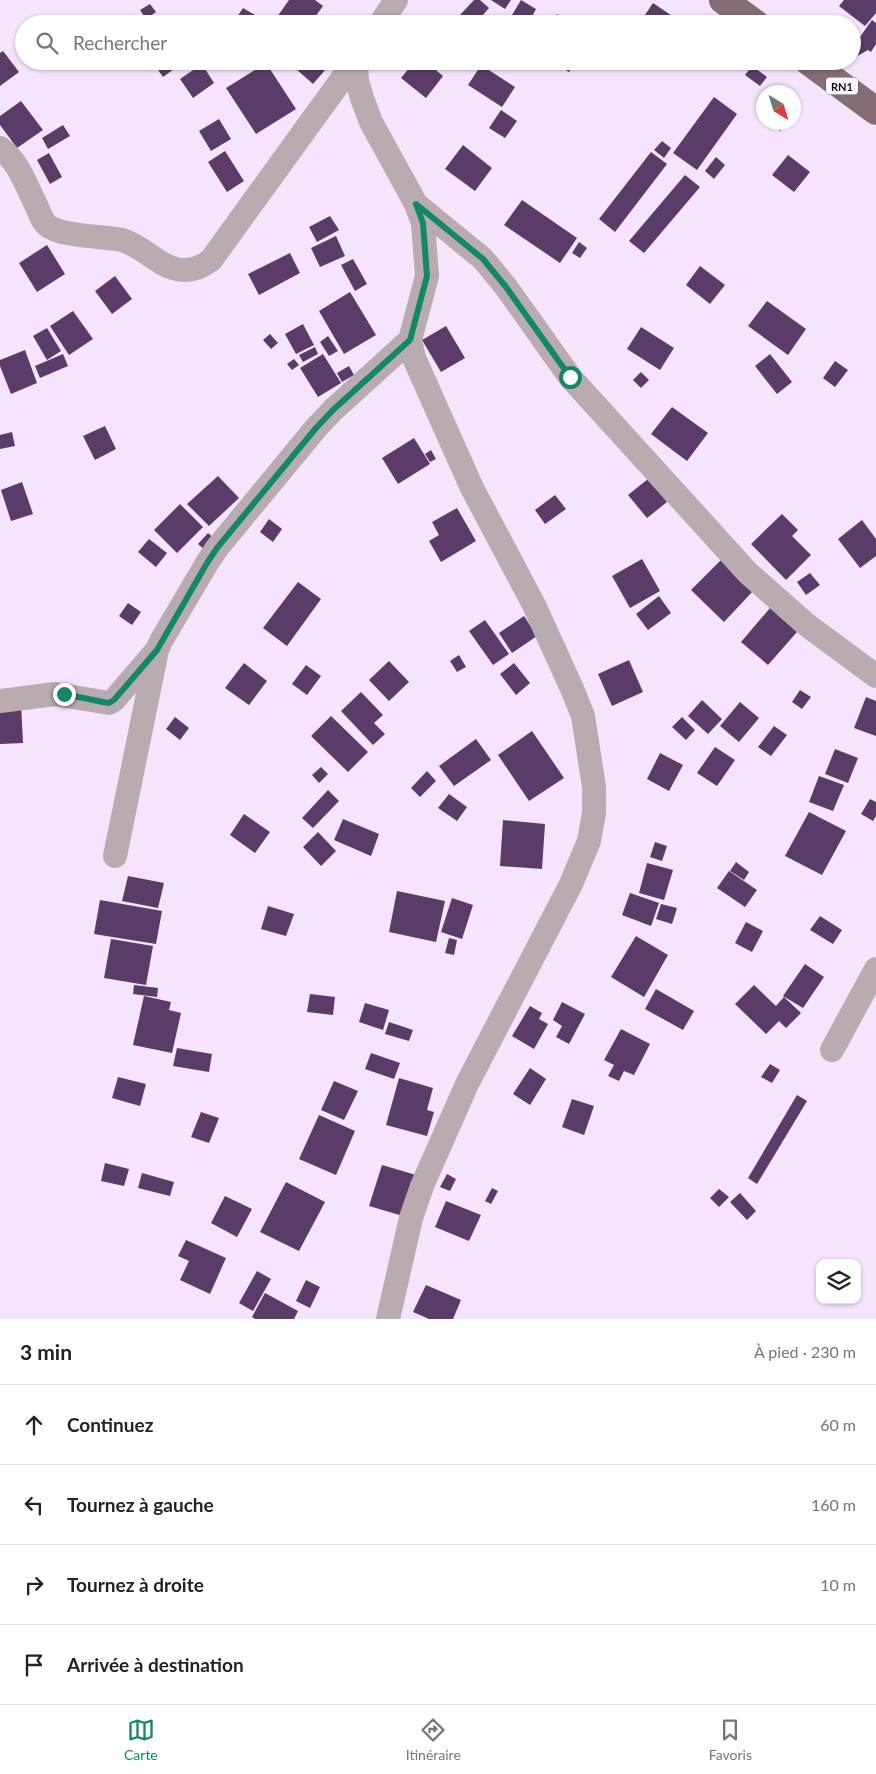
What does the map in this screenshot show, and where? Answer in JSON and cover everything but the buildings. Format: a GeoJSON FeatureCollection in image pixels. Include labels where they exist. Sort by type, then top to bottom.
{"type":"FeatureCollection","features":[{"type":"Feature","properties":{"kind":"highway"},"geometry":{"type":"LineString","coordinates":[[723,0],[744,15]]}},
{"type":"Feature","properties":{"kind":"highway","name":"RN1"},"geometry":{"type":"LineString","coordinates":[[820,70],[876,111]]}},
{"type":"Feature","properties":{"kind":"street"},"geometry":{"type":"LineString","coordinates":[[386,15],[396,0]]}},
{"type":"Feature","properties":{"kind":"street"},"geometry":{"type":"LineString","coordinates":[[0,148],[9,155],[17,167],[45,223],[55,231],[122,240],[137,246],[166,265],[182,270],[199,268],[212,260],[349,70]]}},
{"type":"Feature","properties":{"kind":"street"},"geometry":{"type":"LineString","coordinates":[[356,70],[362,98],[371,122],[416,204],[423,223],[427,276],[410,340],[414,358],[472,488],[534,604],[574,691],[584,725],[594,787],[594,812],[589,841],[571,884],[467,1084],[422,1186],[410,1218],[388,1319]]}},
{"type":"Feature","properties":{"kind":"street"},"geometry":{"type":"LineString","coordinates":[[416,204],[483,259],[506,287],[570,377],[748,573],[807,625],[876,676]]}},
{"type":"Feature","properties":{"kind":"street"},"geometry":{"type":"LineString","coordinates":[[0,701],[55,694],[109,703],[114,700],[157,650],[217,548],[316,428],[333,410],[410,340]]}},
{"type":"Feature","properties":{"kind":"street"},"geometry":{"type":"LineString","coordinates":[[115,856],[157,650]]}},
{"type":"Feature","properties":{"kind":"street"},"geometry":{"type":"LineString","coordinates":[[832,1050],[876,969]]}},
{"type":"Feature","properties":{"kind":"route"},"geometry":{"type":"LineString","coordinates":[[64,694],[109,703],[114,700],[157,650],[217,548],[316,428],[333,410],[410,340],[427,276],[423,223],[416,204],[483,259],[506,287],[570,377]]}}]}
